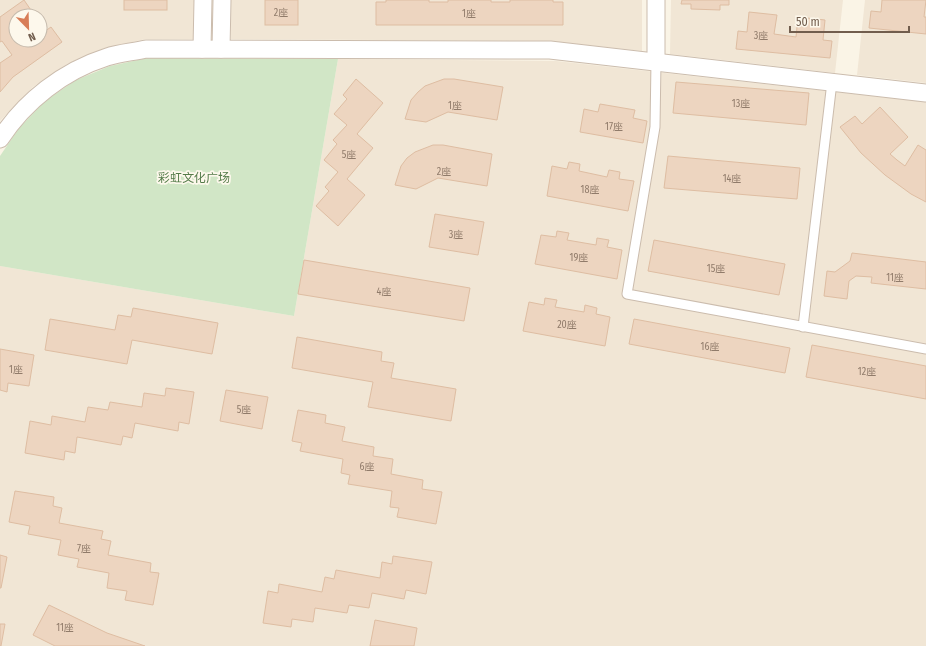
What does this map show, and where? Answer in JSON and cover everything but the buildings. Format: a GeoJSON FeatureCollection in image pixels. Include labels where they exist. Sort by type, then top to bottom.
{"type":"FeatureCollection","features":[{"type":"Feature","properties":{"kind":"street"},"geometry":{"type":"LineString","coordinates":[[202,49],[203,0]]}},
{"type":"Feature","properties":{"kind":"street"},"geometry":{"type":"LineString","coordinates":[[221,49],[222,0]]}},
{"type":"Feature","properties":{"kind":"street"},"geometry":{"type":"LineString","coordinates":[[656,0],[656,62]]}},
{"type":"Feature","properties":{"kind":"street"},"geometry":{"type":"LineString","coordinates":[[0,139],[11,122],[39,94],[72,72],[108,57],[146,49],[550,50],[926,93]]}},
{"type":"Feature","properties":{"kind":"lane"},"geometry":{"type":"LineString","coordinates":[[656,62],[655,127],[627,294],[926,349]]}},
{"type":"Feature","properties":{"kind":"lane"},"geometry":{"type":"LineString","coordinates":[[803,327],[832,82]]}},
{"type":"Feature","properties":{"kind":"shaded area"},"geometry":{"type":"Polygon","coordinates":[[[0,0],[194,0],[193,39],[146,39],[105,48],[67,64],[33,87],[0,121],[0,0]]]}},
{"type":"Feature","properties":{"kind":"shaded area"},"geometry":{"type":"Polygon","coordinates":[[[231,0],[642,0],[642,51],[550,41],[231,39],[231,0]]]}},
{"type":"Feature","properties":{"kind":"shaded area"},"geometry":{"type":"Polygon","coordinates":[[[671,0],[843,0],[835,73],[670,54],[671,0]]]}},
{"type":"Feature","properties":{"kind":"shaded area"},"geometry":{"type":"Polygon","coordinates":[[[865,0],[926,0],[926,83],[857,75],[865,0]]]}},
{"type":"Feature","properties":{"kind":"shaded area"},"geometry":{"type":"Polygon","coordinates":[[[338,59],[556,61],[926,102],[926,646],[0,646],[0,266],[294,316],[338,59]]]}},
{"type":"Feature","properties":{"kind":"green space","name":"彩虹文化广场"},"geometry":{"type":"Polygon","coordinates":[[[147,58],[338,59],[294,316],[0,266],[0,156],[19,128],[45,101],[76,80],[110,66],[147,58]]]}}]}
